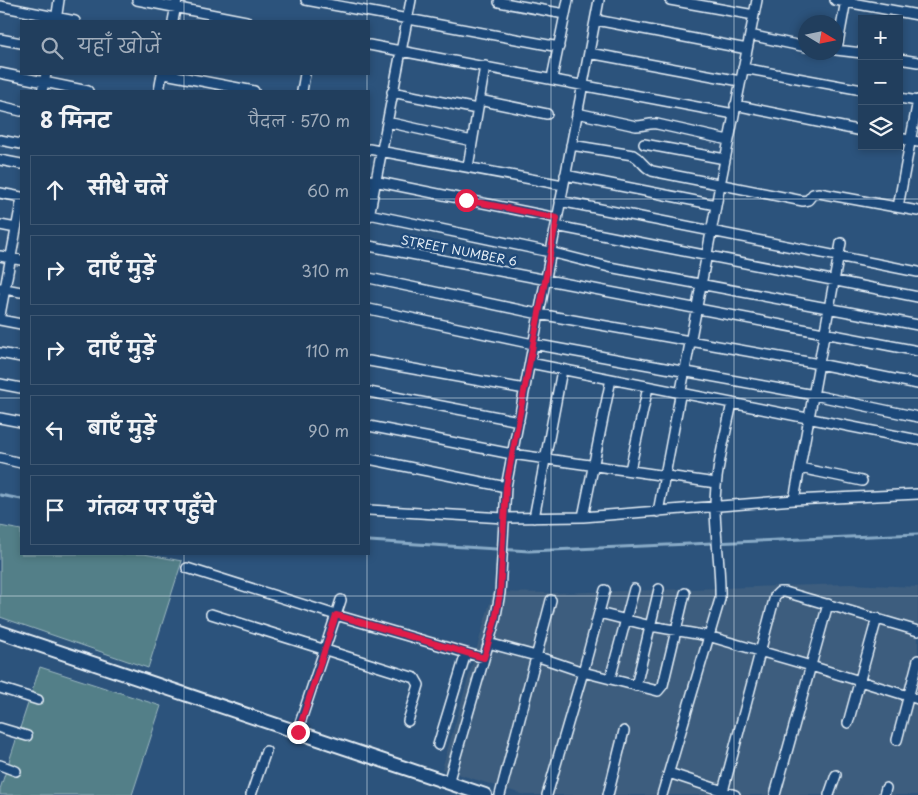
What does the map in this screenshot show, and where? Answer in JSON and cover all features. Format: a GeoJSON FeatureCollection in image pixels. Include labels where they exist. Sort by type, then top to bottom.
{"type":"FeatureCollection","features":[{"type":"Feature","properties":{"kind":"street"},"geometry":{"type":"LineString","coordinates":[[0,6],[56,19],[60,0]]}},
{"type":"Feature","properties":{"kind":"street"},"geometry":{"type":"LineString","coordinates":[[137,0],[176,4],[242,20]]}},
{"type":"Feature","properties":{"kind":"street"},"geometry":{"type":"LineString","coordinates":[[306,0],[559,47]]}},
{"type":"Feature","properties":{"kind":"street"},"geometry":{"type":"LineString","coordinates":[[370,203],[372,181],[381,152],[410,0]]}},
{"type":"Feature","properties":{"kind":"street"},"geometry":{"type":"LineString","coordinates":[[552,78],[568,0]]}},
{"type":"Feature","properties":{"kind":"street"},"geometry":{"type":"LineString","coordinates":[[448,783],[484,658],[500,593],[506,487],[599,0]]}},
{"type":"Feature","properties":{"kind":"street"},"geometry":{"type":"LineString","coordinates":[[670,0],[754,15]]}},
{"type":"Feature","properties":{"kind":"street"},"geometry":{"type":"LineString","coordinates":[[658,512],[728,140],[757,0]]}},
{"type":"Feature","properties":{"kind":"street"},"geometry":{"type":"LineString","coordinates":[[835,0],[918,15]]}},
{"type":"Feature","properties":{"kind":"street"},"geometry":{"type":"LineString","coordinates":[[842,15],[845,1]]}},
{"type":"Feature","properties":{"kind":"street"},"geometry":{"type":"LineString","coordinates":[[498,2],[565,14]]}},
{"type":"Feature","properties":{"kind":"street"},"geometry":{"type":"LineString","coordinates":[[173,20],[176,4]]}},
{"type":"Feature","properties":{"kind":"street"},"geometry":{"type":"LineString","coordinates":[[596,20],[747,49]]}},
{"type":"Feature","properties":{"kind":"street"},"geometry":{"type":"LineString","coordinates":[[750,35],[798,45]]}},
{"type":"Feature","properties":{"kind":"street"},"geometry":{"type":"LineString","coordinates":[[0,39],[20,43]]}},
{"type":"Feature","properties":{"kind":"street"},"geometry":{"type":"LineString","coordinates":[[370,44],[583,84],[858,130]]}},
{"type":"Feature","properties":{"kind":"street"},"geometry":{"type":"LineString","coordinates":[[843,51],[858,53]]}},
{"type":"Feature","properties":{"kind":"street"},"geometry":{"type":"LineString","coordinates":[[589,53],[740,81]]}},
{"type":"Feature","properties":{"kind":"street"},"geometry":{"type":"LineString","coordinates":[[903,60],[918,62]]}},
{"type":"Feature","properties":{"kind":"street"},"geometry":{"type":"LineString","coordinates":[[468,167],[485,66]]}},
{"type":"Feature","properties":{"kind":"street"},"geometry":{"type":"LineString","coordinates":[[743,68],[858,89]]}},
{"type":"Feature","properties":{"kind":"street"},"geometry":{"type":"LineString","coordinates":[[0,74],[82,90]]}},
{"type":"Feature","properties":{"kind":"street"},"geometry":{"type":"LineString","coordinates":[[159,90],[164,75]]}},
{"type":"Feature","properties":{"kind":"street"},"geometry":{"type":"LineString","coordinates":[[169,75],[249,90]]}},
{"type":"Feature","properties":{"kind":"street"},"geometry":{"type":"LineString","coordinates":[[302,90],[305,75]]}},
{"type":"Feature","properties":{"kind":"street"},"geometry":{"type":"LineString","coordinates":[[392,92],[547,114]]}},
{"type":"Feature","properties":{"kind":"street"},"geometry":{"type":"LineString","coordinates":[[898,207],[914,141],[918,101],[903,99]]}},
{"type":"Feature","properties":{"kind":"street"},"geometry":{"type":"LineString","coordinates":[[0,106],[20,111]]}},
{"type":"Feature","properties":{"kind":"street"},"geometry":{"type":"LineString","coordinates":[[577,113],[636,126],[643,126],[648,123],[657,124],[728,140]]}},
{"type":"Feature","properties":{"kind":"street"},"geometry":{"type":"LineString","coordinates":[[387,122],[472,141]]}},
{"type":"Feature","properties":{"kind":"street"},"geometry":{"type":"LineString","coordinates":[[0,140],[20,144]]}},
{"type":"Feature","properties":{"kind":"street"},"geometry":{"type":"LineString","coordinates":[[644,144],[725,159]]}},
{"type":"Feature","properties":{"kind":"street"},"geometry":{"type":"LineString","coordinates":[[571,145],[633,155],[639,158],[645,168],[652,171],[803,201],[808,200],[813,194],[819,193],[918,211]]}},
{"type":"Feature","properties":{"kind":"street"},"geometry":{"type":"LineString","coordinates":[[370,149],[563,185]]}},
{"type":"Feature","properties":{"kind":"street"},"geometry":{"type":"LineString","coordinates":[[0,160],[20,164]]}},
{"type":"Feature","properties":{"kind":"street"},"geometry":{"type":"LineString","coordinates":[[565,175],[716,205]]}},
{"type":"Feature","properties":{"kind":"street"},"geometry":{"type":"LineString","coordinates":[[372,181],[706,255],[834,282],[918,297]]}},
{"type":"Feature","properties":{"kind":"street"},"geometry":{"type":"LineString","coordinates":[[0,193],[20,198]]}},
{"type":"Feature","properties":{"kind":"street"},"geometry":{"type":"LineString","coordinates":[[560,201],[918,272]]}},
{"type":"Feature","properties":{"kind":"street"},"geometry":{"type":"LineString","coordinates":[[0,315],[2,288],[11,258],[20,210]]}},
{"type":"Feature","properties":{"kind":"street"},"geometry":{"type":"LineString","coordinates":[[370,214],[550,252],[609,267],[918,325]]}},
{"type":"Feature","properties":{"kind":"street"},"geometry":{"type":"LineString","coordinates":[[0,225],[18,224]]}},
{"type":"Feature","properties":{"kind":"street"},"geometry":{"type":"LineString","coordinates":[[794,500],[840,243]]}},
{"type":"Feature","properties":{"kind":"street","name":"STREET NUMBER 6"},"geometry":{"type":"LineString","coordinates":[[370,246],[918,351]]}},
{"type":"Feature","properties":{"kind":"street"},"geometry":{"type":"LineString","coordinates":[[0,256],[20,260]]}},
{"type":"Feature","properties":{"kind":"street"},"geometry":{"type":"LineString","coordinates":[[370,278],[539,314],[819,364],[918,384]]}},
{"type":"Feature","properties":{"kind":"street"},"geometry":{"type":"LineString","coordinates":[[2,288],[20,292]]}},
{"type":"Feature","properties":{"kind":"street"},"geometry":{"type":"LineString","coordinates":[[370,309],[533,344],[814,394],[918,417]]}},
{"type":"Feature","properties":{"kind":"street"},"geometry":{"type":"LineString","coordinates":[[0,320],[20,324]]}},
{"type":"Feature","properties":{"kind":"street"},"geometry":{"type":"LineString","coordinates":[[0,353],[20,357]]}},
{"type":"Feature","properties":{"kind":"street"},"geometry":{"type":"LineString","coordinates":[[370,360],[525,389]]}},
{"type":"Feature","properties":{"kind":"street"},"geometry":{"type":"LineString","coordinates":[[530,363],[918,440]]}},
{"type":"Feature","properties":{"kind":"street"},"geometry":{"type":"LineString","coordinates":[[534,518],[562,370]]}},
{"type":"Feature","properties":{"kind":"street"},"geometry":{"type":"LineString","coordinates":[[583,517],[611,379]]}},
{"type":"Feature","properties":{"kind":"street"},"geometry":{"type":"LineString","coordinates":[[0,384],[20,388]]}},
{"type":"Feature","properties":{"kind":"street"},"geometry":{"type":"LineString","coordinates":[[630,470],[648,387]]}},
{"type":"Feature","properties":{"kind":"street"},"geometry":{"type":"LineString","coordinates":[[370,392],[519,421]]}},
{"type":"Feature","properties":{"kind":"street"},"geometry":{"type":"LineString","coordinates":[[662,795],[720,599],[715,511],[716,483],[732,403]]}},
{"type":"Feature","properties":{"kind":"street"},"geometry":{"type":"LineString","coordinates":[[0,418],[20,422]]}},
{"type":"Feature","properties":{"kind":"street"},"geometry":{"type":"LineString","coordinates":[[370,426],[512,454],[716,483]]}},
{"type":"Feature","properties":{"kind":"street"},"geometry":{"type":"LineString","coordinates":[[0,458],[20,463]]}},
{"type":"Feature","properties":{"kind":"street"},"geometry":{"type":"LineString","coordinates":[[370,459],[506,487]]}},
{"type":"Feature","properties":{"kind":"street"},"geometry":{"type":"LineString","coordinates":[[800,468],[862,481]]}},
{"type":"Feature","properties":{"kind":"street"},"geometry":{"type":"LineString","coordinates":[[370,510],[504,518],[583,517],[658,512],[715,511],[794,500],[918,494]]}},
{"type":"Feature","properties":{"kind":"street"},"geometry":{"type":"LineString","coordinates":[[187,568],[336,615],[484,658]]}},
{"type":"Feature","properties":{"kind":"street"},"geometry":{"type":"LineString","coordinates":[[636,686],[660,589]]}},
{"type":"Feature","properties":{"kind":"street"},"geometry":{"type":"LineString","coordinates":[[547,795],[605,590]]}},
{"type":"Feature","properties":{"kind":"street"},"geometry":{"type":"LineString","coordinates":[[610,679],[634,590]]}},
{"type":"Feature","properties":{"kind":"street"},"geometry":{"type":"LineString","coordinates":[[722,793],[775,596],[779,592],[828,604],[918,631]]}},
{"type":"Feature","properties":{"kind":"street"},"geometry":{"type":"LineString","coordinates":[[488,643],[654,691],[661,689],[685,593]]}},
{"type":"Feature","properties":{"kind":"street"},"geometry":{"type":"LineString","coordinates":[[298,732],[341,600]]}},
{"type":"Feature","properties":{"kind":"street"},"geometry":{"type":"LineString","coordinates":[[500,795],[551,600]]}},
{"type":"Feature","properties":{"kind":"street"},"geometry":{"type":"LineString","coordinates":[[775,795],[828,604]]}},
{"type":"Feature","properties":{"kind":"street"},"geometry":{"type":"LineString","coordinates":[[599,613],[650,626],[708,636],[760,650],[918,699]]}},
{"type":"Feature","properties":{"kind":"street"},"geometry":{"type":"LineString","coordinates":[[211,614],[416,678],[418,685],[408,721]]}},
{"type":"Feature","properties":{"kind":"street"},"geometry":{"type":"LineString","coordinates":[[848,724],[877,618]]}},
{"type":"Feature","properties":{"kind":"street"},"geometry":{"type":"LineString","coordinates":[[0,632],[448,783],[462,791],[485,795]]}},
{"type":"Feature","properties":{"kind":"street"},"geometry":{"type":"LineString","coordinates":[[438,745],[466,653]]}},
{"type":"Feature","properties":{"kind":"street"},"geometry":{"type":"LineString","coordinates":[[897,740],[918,660]]}},
{"type":"Feature","properties":{"kind":"street"},"geometry":{"type":"LineString","coordinates":[[0,688],[38,700]]}},
{"type":"Feature","properties":{"kind":"street"},"geometry":{"type":"LineString","coordinates":[[0,728],[27,736]]}},
{"type":"Feature","properties":{"kind":"street"},"geometry":{"type":"LineString","coordinates":[[608,795],[624,731]]}},
{"type":"Feature","properties":{"kind":"street"},"geometry":{"type":"LineString","coordinates":[[251,795],[266,751]]}},
{"type":"Feature","properties":{"kind":"street"},"geometry":{"type":"LineString","coordinates":[[0,765],[16,771]]}},
{"type":"Feature","properties":{"kind":"street"},"geometry":{"type":"LineString","coordinates":[[669,773],[722,793],[735,795]]}},
{"type":"Feature","properties":{"kind":"street"},"geometry":{"type":"LineString","coordinates":[[830,795],[836,775]]}},
{"type":"Feature","properties":{"kind":"shaded area"},"geometry":{"type":"Polygon","coordinates":[[[849,584],[918,587],[918,795],[525,795],[442,769],[493,592],[555,593],[849,584]]]}},
{"type":"Feature","properties":{"kind":"green space"},"geometry":{"type":"Polygon","coordinates":[[[0,526],[20,530],[20,555],[149,555],[182,561],[148,668],[0,617],[0,526]]]}},
{"type":"Feature","properties":{"kind":"green space"},"geometry":{"type":"Polygon","coordinates":[[[40,667],[161,706],[132,795],[0,795],[0,789],[40,667]]]}},
{"type":"Feature","properties":{"kind":"waterway"},"geometry":{"type":"LineString","coordinates":[[0,495],[20,499]]}},
{"type":"Feature","properties":{"kind":"waterway"},"geometry":{"type":"LineString","coordinates":[[370,541],[529,551],[918,534]]}},
{"type":"Feature","properties":{"kind":"route"},"geometry":{"type":"LineString","coordinates":[[298,732],[336,615],[484,658],[495,621],[500,593],[506,487],[557,218],[466,200]]}}]}
